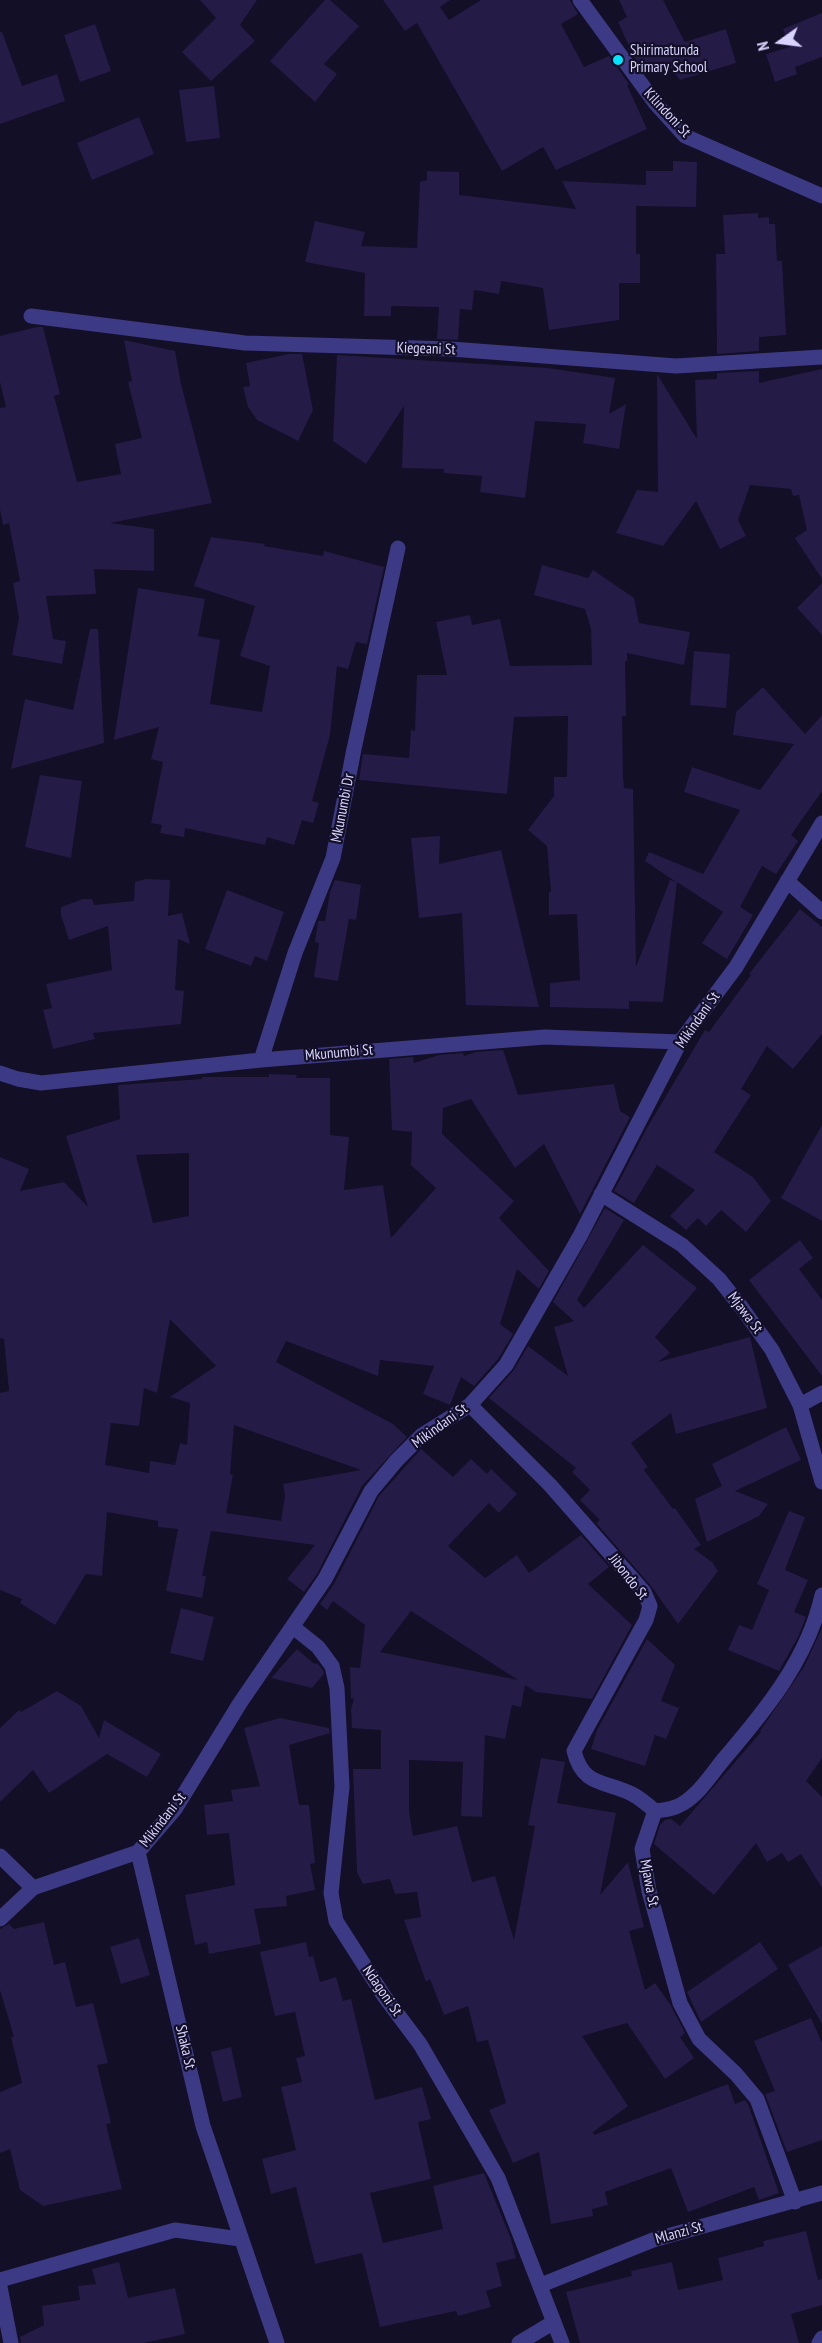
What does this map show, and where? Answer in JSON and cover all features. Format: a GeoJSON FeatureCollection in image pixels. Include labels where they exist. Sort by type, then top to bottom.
{"type":"FeatureCollection","features":[{"type":"Feature","properties":{"kind":"street","name":"Kilindoni St"},"geometry":{"type":"LineString","coordinates":[[580,0],[656,104],[685,136],[822,196]]}},
{"type":"Feature","properties":{"kind":"street","name":"Kiegeani St"},"geometry":{"type":"LineString","coordinates":[[32,315],[245,343],[451,349],[676,366],[822,357]]}},
{"type":"Feature","properties":{"kind":"street","name":"Mkunumbi Dr"},"geometry":{"type":"LineString","coordinates":[[261,1060],[295,953],[333,858],[398,548]]}},
{"type":"Feature","properties":{"kind":"street","name":"Mikindani St"},"geometry":{"type":"LineString","coordinates":[[0,1918],[33,1888],[138,1852],[175,1809],[240,1703],[325,1580],[371,1491],[422,1435],[470,1406],[506,1365],[580,1236],[680,1042],[736,967],[822,823]]}},
{"type":"Feature","properties":{"kind":"street"},"geometry":{"type":"LineString","coordinates":[[788,881],[822,912]]}},
{"type":"Feature","properties":{"kind":"street","name":"Mkunumbi St"},"geometry":{"type":"LineString","coordinates":[[0,1073],[41,1083],[261,1060],[544,1037],[680,1042]]}},
{"type":"Feature","properties":{"kind":"street","name":"Mjawa St"},"geometry":{"type":"LineString","coordinates":[[602,1194],[682,1245],[719,1279],[772,1350],[800,1405],[822,1482]]}},
{"type":"Feature","properties":{"kind":"street"},"geometry":{"type":"LineString","coordinates":[[800,1405],[822,1393]]}},
{"type":"Feature","properties":{"kind":"street","name":"Jibondo St"},"geometry":{"type":"LineString","coordinates":[[470,1406],[550,1485],[644,1592],[650,1606],[646,1620],[574,1751],[578,1765],[589,1778],[632,1794],[655,1811]]}},
{"type":"Feature","properties":{"kind":"street"},"geometry":{"type":"LineString","coordinates":[[655,1811],[682,1804],[698,1790],[754,1724],[782,1685],[801,1653],[822,1594]]}},
{"type":"Feature","properties":{"kind":"street","name":"Ndagoni St"},"geometry":{"type":"LineString","coordinates":[[293,1627],[318,1647],[332,1666],[337,1688],[342,1787],[331,1893],[336,1921],[384,1996],[420,2044],[498,2178],[562,2343]]}},
{"type":"Feature","properties":{"kind":"street","name":"Mjawa St"},"geometry":{"type":"LineString","coordinates":[[655,1811],[642,1849],[649,1891],[680,2003],[699,2039],[736,2074],[757,2099],[795,2202]]}},
{"type":"Feature","properties":{"kind":"street","name":"Shaka St"},"geometry":{"type":"LineString","coordinates":[[138,1852],[203,2126],[277,2343]]}},
{"type":"Feature","properties":{"kind":"street"},"geometry":{"type":"LineString","coordinates":[[0,1856],[33,1888]]}},
{"type":"Feature","properties":{"kind":"street","name":"Mlanzi St"},"geometry":{"type":"LineString","coordinates":[[541,2285],[653,2240],[822,2193]]}},
{"type":"Feature","properties":{"kind":"street"},"geometry":{"type":"LineString","coordinates":[[0,2280],[174,2229],[240,2239]]}},
{"type":"Feature","properties":{"kind":"street"},"geometry":{"type":"LineString","coordinates":[[0,2287],[11,2343]]}},
{"type":"Feature","properties":{"kind":"street"},"geometry":{"type":"LineString","coordinates":[[519,2343],[554,2322]]}},
{"type":"Feature","properties":{"kind":"street"},"geometry":{"type":"LineString","coordinates":[[819,2343],[822,2338]]}},
{"type":"Feature","properties":{"kind":"building"},"geometry":{"type":"Polygon","coordinates":[[[200,0],[257,0],[240,25],[255,41],[211,81],[182,52],[216,18],[200,0]]]}},
{"type":"Feature","properties":{"kind":"building"},"geometry":{"type":"Polygon","coordinates":[[[325,0],[330,0],[359,26],[324,64],[337,74],[315,102],[270,61],[325,0]]]}},
{"type":"Feature","properties":{"kind":"building"},"geometry":{"type":"Polygon","coordinates":[[[383,0],[450,0],[440,7],[449,20],[481,0],[570,0],[578,14],[561,24],[584,67],[609,56],[629,84],[627,85],[647,129],[556,170],[543,147],[502,171],[417,23],[405,31],[383,0]]]}},
{"type":"Feature","properties":{"kind":"building"},"geometry":{"type":"Polygon","coordinates":[[[619,0],[663,0],[685,42],[726,29],[736,63],[680,80],[667,63],[646,74],[628,48],[630,48],[618,22],[627,17],[619,0]]]}},
{"type":"Feature","properties":{"kind":"building"},"geometry":{"type":"Polygon","coordinates":[[[822,13],[822,57],[795,67],[797,74],[775,82],[766,54],[790,47],[783,29],[822,13]]]}},
{"type":"Feature","properties":{"kind":"building"},"geometry":{"type":"Polygon","coordinates":[[[95,24],[111,71],[80,82],[64,35],[95,24]]]}},
{"type":"Feature","properties":{"kind":"building"},"geometry":{"type":"Polygon","coordinates":[[[0,32],[2,32],[22,86],[57,74],[65,101],[0,124],[0,32]]]}},
{"type":"Feature","properties":{"kind":"building"},"geometry":{"type":"Polygon","coordinates":[[[214,86],[220,138],[186,142],[179,90],[214,86]]]}},
{"type":"Feature","properties":{"kind":"building"},"geometry":{"type":"Polygon","coordinates":[[[139,117],[154,154],[92,180],[77,143],[139,117]]]}},
{"type":"Feature","properties":{"kind":"building"},"geometry":{"type":"Polygon","coordinates":[[[673,161],[697,162],[696,207],[636,206],[636,254],[640,254],[640,283],[619,283],[619,320],[549,330],[543,288],[501,281],[499,294],[474,290],[472,310],[460,309],[458,340],[437,339],[439,307],[391,306],[391,316],[364,316],[365,273],[305,262],[315,221],[365,232],[361,246],[417,248],[420,182],[427,180],[427,171],[459,172],[459,195],[576,209],[562,181],[646,185],[646,171],[673,171],[673,161]]]}},
{"type":"Feature","properties":{"kind":"building"},"geometry":{"type":"Polygon","coordinates":[[[758,213],[758,218],[769,217],[769,224],[775,224],[777,261],[782,261],[786,335],[759,337],[759,351],[717,354],[716,254],[725,254],[723,215],[758,213]]]}},
{"type":"Feature","properties":{"kind":"building"},"geometry":{"type":"Polygon","coordinates":[[[43,327],[60,394],[54,396],[77,482],[121,474],[115,444],[142,438],[128,382],[132,381],[124,340],[175,351],[181,384],[212,503],[110,523],[154,529],[154,571],[94,569],[96,594],[46,596],[53,639],[66,641],[62,664],[12,655],[19,618],[13,583],[20,581],[9,523],[3,525],[0,509],[0,408],[6,407],[0,382],[0,336],[43,327]]]}},
{"type":"Feature","properties":{"kind":"building"},"geometry":{"type":"Polygon","coordinates":[[[289,354],[302,354],[313,410],[298,441],[257,420],[248,407],[243,387],[250,386],[246,363],[289,354]]]}},
{"type":"Feature","properties":{"kind":"building"},"geometry":{"type":"Polygon","coordinates":[[[337,355],[548,368],[615,378],[609,414],[626,404],[619,449],[583,443],[586,424],[535,421],[525,498],[480,492],[482,476],[444,473],[444,469],[402,468],[404,406],[366,464],[333,441],[337,355]]]}},
{"type":"Feature","properties":{"kind":"building"},"geometry":{"type":"Polygon","coordinates":[[[822,369],[822,579],[795,538],[807,530],[799,495],[793,496],[791,489],[750,485],[738,520],[746,536],[720,549],[696,501],[663,546],[616,533],[637,490],[658,492],[657,374],[697,439],[695,380],[717,379],[717,373],[759,371],[759,383],[822,369]]]}},
{"type":"Feature","properties":{"kind":"building"},"geometry":{"type":"Polygon","coordinates":[[[211,537],[265,544],[264,546],[323,556],[324,551],[384,567],[367,644],[356,642],[348,669],[337,666],[330,735],[312,801],[319,803],[313,823],[302,820],[294,845],[267,837],[265,845],[185,828],[184,837],[160,833],[162,825],[151,823],[163,762],[151,759],[159,727],[114,740],[138,588],[205,599],[198,636],[220,640],[210,704],[262,712],[270,666],[240,656],[255,606],[194,586],[211,537]]]}},
{"type":"Feature","properties":{"kind":"building"},"geometry":{"type":"Polygon","coordinates":[[[542,565],[588,578],[593,570],[634,598],[639,623],[690,632],[684,665],[627,653],[627,661],[625,661],[626,716],[622,716],[623,776],[624,788],[633,789],[636,967],[670,880],[676,882],[645,861],[649,852],[703,874],[740,810],[684,792],[692,767],[760,790],[794,744],[733,735],[736,712],[763,687],[805,734],[822,715],[822,791],[791,835],[798,841],[776,874],[762,866],[740,907],[753,915],[727,959],[702,943],[723,912],[677,882],[663,1002],[629,1001],[629,1009],[550,1007],[550,983],[580,980],[577,914],[549,915],[549,892],[551,892],[547,846],[528,830],[554,796],[554,777],[567,777],[568,716],[514,717],[507,794],[359,780],[363,754],[409,758],[411,730],[415,731],[417,675],[447,675],[436,622],[470,615],[472,625],[500,619],[510,666],[592,665],[591,629],[585,609],[534,595],[542,565]]]}},
{"type":"Feature","properties":{"kind":"building"},"geometry":{"type":"Polygon","coordinates":[[[822,583],[822,635],[797,608],[822,583]]]}},
{"type":"Feature","properties":{"kind":"building"},"geometry":{"type":"Polygon","coordinates":[[[90,629],[98,629],[104,743],[11,769],[25,699],[73,710],[90,629]]]}},
{"type":"Feature","properties":{"kind":"building"},"geometry":{"type":"Polygon","coordinates":[[[694,651],[730,654],[726,708],[690,705],[694,651]]]}},
{"type":"Feature","properties":{"kind":"building"},"geometry":{"type":"Polygon","coordinates":[[[40,775],[82,781],[71,858],[25,847],[40,775]]]}},
{"type":"Feature","properties":{"kind":"building"},"geometry":{"type":"Polygon","coordinates":[[[440,836],[439,864],[501,850],[539,1007],[466,1005],[462,913],[419,918],[411,838],[440,836]]]}},
{"type":"Feature","properties":{"kind":"building"},"geometry":{"type":"Polygon","coordinates":[[[145,879],[170,880],[168,916],[182,913],[190,944],[178,939],[175,990],[184,991],[181,1024],[93,1033],[95,1039],[53,1049],[43,1010],[52,1008],[46,984],[112,970],[108,926],[69,940],[61,915],[61,907],[83,899],[92,899],[94,905],[134,901],[135,882],[145,879]]]}},
{"type":"Feature","properties":{"kind":"building"},"geometry":{"type":"Polygon","coordinates":[[[335,880],[361,885],[356,920],[349,919],[338,981],[314,977],[319,943],[315,942],[318,921],[325,921],[330,892],[335,880]]]}},
{"type":"Feature","properties":{"kind":"building"},"geometry":{"type":"Polygon","coordinates":[[[227,890],[284,912],[267,961],[255,956],[251,966],[205,949],[227,890]]]}},
{"type":"Feature","properties":{"kind":"building"},"geometry":{"type":"Polygon","coordinates":[[[800,909],[822,927],[822,1034],[793,1069],[767,1046],[741,1089],[751,1095],[714,1152],[753,1177],[771,1201],[746,1232],[721,1210],[706,1226],[698,1218],[686,1230],[670,1216],[695,1190],[657,1165],[634,1203],[614,1191],[647,1128],[705,1030],[709,1032],[751,975],[749,974],[800,909]]]}},
{"type":"Feature","properties":{"kind":"building"},"geometry":{"type":"Polygon","coordinates":[[[503,1050],[518,1095],[614,1084],[620,1111],[630,1117],[580,1214],[544,1144],[515,1168],[471,1099],[443,1108],[442,1134],[514,1201],[499,1218],[549,1271],[539,1289],[517,1269],[500,1324],[513,1334],[498,1359],[474,1386],[461,1377],[450,1405],[423,1394],[434,1366],[380,1360],[378,1376],[286,1341],[276,1362],[393,1424],[407,1437],[362,1486],[317,1574],[304,1592],[287,1579],[315,1545],[211,1531],[202,1576],[206,1576],[202,1598],[166,1591],[178,1529],[158,1527],[158,1521],[107,1512],[102,1576],[86,1574],[55,1625],[20,1603],[22,1599],[0,1590],[0,1393],[9,1391],[4,1339],[0,1338],[0,1157],[29,1169],[20,1191],[64,1182],[88,1207],[66,1136],[120,1119],[118,1085],[202,1079],[202,1077],[269,1077],[269,1074],[297,1075],[296,1078],[330,1078],[330,1135],[349,1137],[344,1190],[383,1185],[391,1238],[436,1188],[411,1165],[412,1132],[392,1130],[389,1059],[413,1057],[414,1063],[439,1055],[463,1053],[464,1056],[476,1052],[503,1050]],[[189,1153],[136,1155],[153,1223],[189,1216],[189,1153]],[[170,1319],[157,1393],[144,1388],[139,1426],[111,1423],[105,1465],[149,1473],[150,1461],[175,1465],[180,1443],[187,1445],[190,1403],[170,1397],[216,1366],[170,1319]],[[234,1425],[230,1474],[233,1475],[226,1513],[281,1521],[285,1496],[283,1484],[361,1470],[234,1425]]]}},
{"type":"Feature","properties":{"kind":"building"},"geometry":{"type":"Polygon","coordinates":[[[822,1125],[822,1221],[781,1198],[822,1125]]]}},
{"type":"Feature","properties":{"kind":"building"},"geometry":{"type":"Polygon","coordinates":[[[605,1208],[624,1220],[577,1300],[584,1308],[643,1245],[697,1288],[655,1337],[670,1353],[658,1362],[750,1337],[767,1408],[676,1434],[671,1413],[631,1443],[648,1467],[644,1470],[701,1545],[694,1549],[712,1562],[718,1571],[678,1624],[651,1586],[596,1523],[600,1520],[580,1500],[590,1490],[572,1472],[576,1468],[489,1398],[513,1371],[528,1346],[568,1376],[554,1327],[574,1321],[553,1302],[605,1208]]]}},
{"type":"Feature","properties":{"kind":"building"},"geometry":{"type":"Polygon","coordinates":[[[800,1240],[813,1258],[799,1269],[822,1300],[822,1376],[749,1280],[800,1240]]]}},
{"type":"Feature","properties":{"kind":"building"},"geometry":{"type":"Polygon","coordinates":[[[786,1427],[801,1460],[735,1491],[768,1504],[759,1516],[707,1542],[695,1499],[722,1486],[712,1464],[786,1427]]]}},
{"type":"Feature","properties":{"kind":"building"},"geometry":{"type":"Polygon","coordinates":[[[421,1449],[453,1477],[471,1459],[487,1474],[491,1469],[517,1494],[499,1513],[489,1503],[448,1546],[485,1578],[517,1555],[529,1573],[581,1535],[609,1567],[588,1584],[632,1625],[592,1699],[536,1692],[525,1685],[521,1707],[512,1705],[505,1739],[485,1735],[482,1817],[461,1816],[463,1762],[409,1760],[409,1812],[413,1836],[457,1826],[472,1882],[495,1876],[514,1940],[535,1826],[528,1825],[541,1758],[565,1762],[557,1803],[616,1813],[600,1895],[628,1862],[644,1927],[629,1931],[645,1990],[655,1983],[670,2004],[685,2033],[680,2037],[694,2058],[665,2079],[627,2023],[582,2036],[628,2106],[593,2132],[594,2135],[728,2084],[735,2104],[745,2100],[748,2104],[779,2193],[759,2200],[754,2187],[688,2212],[671,2168],[605,2192],[608,2205],[592,2209],[593,2216],[551,2224],[539,2152],[513,2163],[489,2110],[506,2103],[488,2040],[477,2042],[468,2006],[444,2015],[430,1979],[426,1982],[404,1920],[421,1917],[417,1892],[395,1894],[390,1879],[363,1884],[357,1872],[353,1769],[381,1769],[381,1730],[352,1728],[351,1709],[354,1699],[351,1698],[350,1667],[360,1668],[365,1625],[333,1601],[327,1610],[320,1604],[334,1584],[379,1496],[421,1449]],[[411,1611],[380,1652],[518,1680],[411,1611]]]}},
{"type":"Feature","properties":{"kind":"building"},"geometry":{"type":"Polygon","coordinates":[[[789,1511],[805,1517],[785,1570],[808,1580],[794,1612],[806,1617],[779,1671],[728,1650],[739,1625],[752,1630],[769,1590],[757,1584],[789,1511]]]}},
{"type":"Feature","properties":{"kind":"building"},"geometry":{"type":"Polygon","coordinates":[[[181,1608],[214,1617],[203,1661],[170,1653],[181,1608]]]}},
{"type":"Feature","properties":{"kind":"building"},"geometry":{"type":"Polygon","coordinates":[[[822,1628],[822,1758],[806,1781],[822,1797],[822,1888],[801,1854],[788,1862],[782,1853],[767,1862],[756,1843],[714,1895],[654,1844],[660,1825],[665,1820],[671,1819],[680,1826],[761,1732],[804,1667],[822,1628]]]}},
{"type":"Feature","properties":{"kind":"building"},"geometry":{"type":"Polygon","coordinates":[[[647,1639],[675,1665],[661,1701],[679,1708],[666,1739],[655,1735],[645,1766],[591,1749],[597,1730],[647,1639]]]}},
{"type":"Feature","properties":{"kind":"building"},"geometry":{"type":"Polygon","coordinates":[[[297,1649],[323,1670],[324,1674],[312,1688],[271,1678],[297,1649]]]}},
{"type":"Feature","properties":{"kind":"building"},"geometry":{"type":"Polygon","coordinates":[[[57,1691],[81,1706],[99,1738],[104,1720],[161,1754],[147,1777],[107,1754],[49,1793],[33,1770],[0,1802],[0,1728],[19,1710],[21,1712],[57,1691]]]}},
{"type":"Feature","properties":{"kind":"building"},"geometry":{"type":"Polygon","coordinates":[[[280,1718],[329,1728],[330,1733],[289,1745],[299,1805],[309,1805],[315,1863],[310,1864],[315,1890],[286,1896],[287,1906],[254,1909],[261,1944],[209,1954],[207,1942],[195,1945],[185,1895],[235,1885],[229,1833],[207,1835],[204,1805],[233,1801],[231,1790],[260,1786],[244,1728],[280,1718]]]}},
{"type":"Feature","properties":{"kind":"building"},"geometry":{"type":"Polygon","coordinates":[[[44,1922],[54,1965],[65,1962],[76,2007],[93,2003],[108,2063],[97,2065],[111,2123],[106,2124],[122,2189],[43,2206],[20,2190],[10,2149],[0,2153],[0,2092],[22,2083],[11,2037],[14,2037],[0,1990],[0,1929],[9,1924],[14,1929],[44,1922]]]}},
{"type":"Feature","properties":{"kind":"building"},"geometry":{"type":"Polygon","coordinates":[[[139,1938],[150,1975],[121,1984],[110,1947],[139,1938]]]}},
{"type":"Feature","properties":{"kind":"building"},"geometry":{"type":"Polygon","coordinates":[[[306,1942],[309,1957],[313,1956],[320,1982],[336,1977],[343,2001],[351,1999],[375,2100],[422,2087],[431,2119],[418,2122],[431,2179],[370,2193],[383,2243],[443,2229],[433,2186],[484,2173],[511,2239],[516,2258],[496,2263],[502,2286],[486,2291],[491,2307],[458,2316],[456,2311],[380,2327],[362,2253],[315,2264],[296,2187],[271,2194],[262,2159],[296,2150],[281,2087],[302,2082],[296,2058],[305,2056],[295,2012],[275,2016],[260,1952],[306,1942]]]}},
{"type":"Feature","properties":{"kind":"building"},"geometry":{"type":"Polygon","coordinates":[[[760,1942],[778,1969],[701,2022],[687,1992],[760,1942]]]}},
{"type":"Feature","properties":{"kind":"building"},"geometry":{"type":"Polygon","coordinates":[[[822,1946],[822,2024],[788,1965],[822,1946]]]}},
{"type":"Feature","properties":{"kind":"building"},"geometry":{"type":"Polygon","coordinates":[[[811,2018],[822,2043],[822,2140],[787,2152],[765,2094],[775,2091],[754,2041],[811,2018]]]}},
{"type":"Feature","properties":{"kind":"building"},"geometry":{"type":"Polygon","coordinates":[[[231,2047],[242,2097],[223,2102],[211,2052],[231,2047]]]}},
{"type":"Feature","properties":{"kind":"building"},"geometry":{"type":"Polygon","coordinates":[[[806,2231],[818,2280],[822,2279],[822,2305],[791,2314],[799,2343],[580,2343],[566,2292],[632,2276],[631,2271],[672,2262],[678,2290],[723,2280],[718,2258],[764,2246],[763,2241],[806,2231]]]}},
{"type":"Feature","properties":{"kind":"building"},"geometry":{"type":"Polygon","coordinates":[[[119,2262],[128,2298],[175,2288],[185,2334],[144,2343],[21,2343],[20,2337],[44,2325],[42,2306],[80,2300],[78,2286],[96,2284],[92,2269],[119,2262]]]}},
{"type":"Feature","properties":{"kind":"place","name":"Shirimatunda Primary School"},"geometry":{"type":"Point","coordinates":[618,60]}}]}
